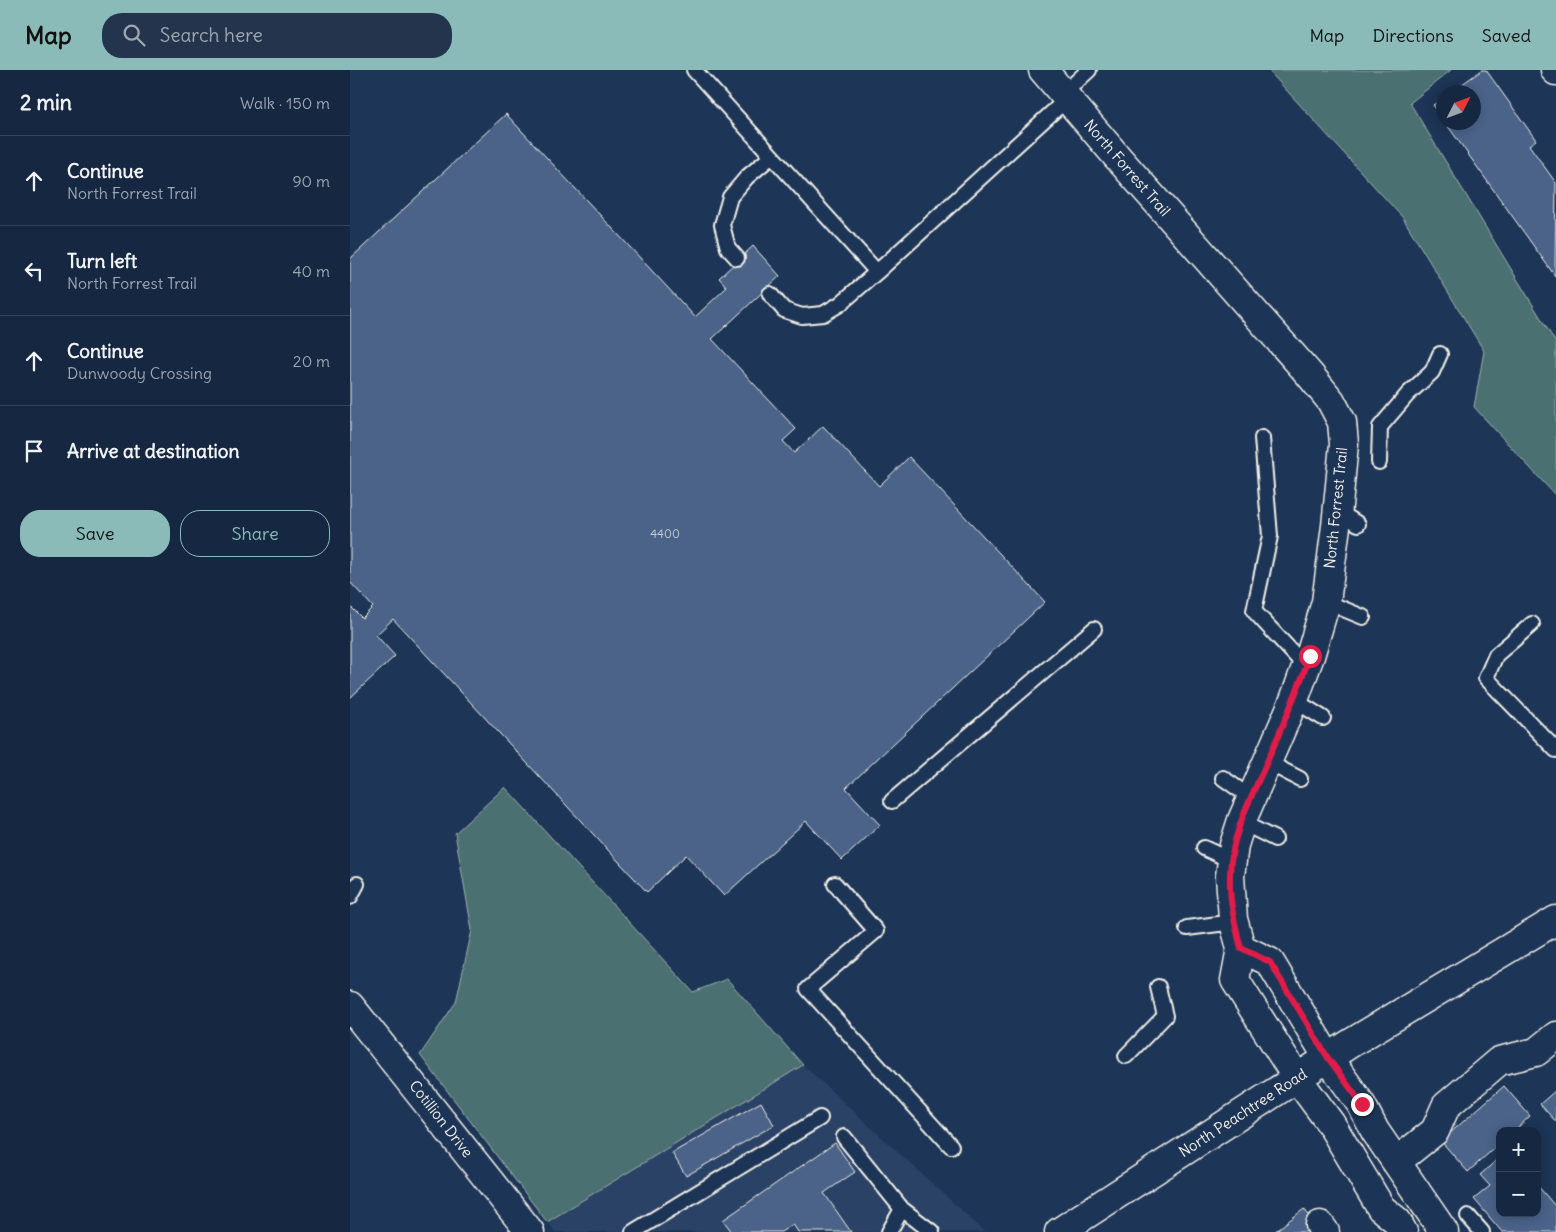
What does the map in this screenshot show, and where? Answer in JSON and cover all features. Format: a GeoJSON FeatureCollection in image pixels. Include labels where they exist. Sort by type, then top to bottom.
{"type":"FeatureCollection","features":[{"type":"Feature","properties":{"kind":"street","name":"North Forrest Trail"},"geometry":{"type":"LineString","coordinates":[[1043,70],[1331,401],[1342,422],[1348,518],[1326,602],[1306,667],[1294,700],[1246,810],[1234,845],[1230,876],[1237,935],[1235,980],[1297,1078],[1331,1124],[1382,1220],[1397,1221],[1404,1232]]}},
{"type":"Feature","properties":{"kind":"street","name":"North Peachtree Road"},"geometry":{"type":"LineString","coordinates":[[1059,1232],[1328,1058],[1556,920]]}},
{"type":"Feature","properties":{"kind":"street"},"geometry":{"type":"LineString","coordinates":[[1237,935],[1270,962],[1328,1058],[1362,1104],[1375,1131],[1439,1229]]}},
{"type":"Feature","properties":{"kind":"street","name":"Cotillion Drive"},"geometry":{"type":"LineString","coordinates":[[350,1006],[530,1232]]}},
{"type":"Feature","properties":{"kind":"street"},"geometry":{"type":"LineString","coordinates":[[1396,1162],[1436,1131],[1446,1106],[1499,1061],[1536,1052],[1556,1036]]}},
{"type":"Feature","properties":{"kind":"lane"},"geometry":{"type":"LineString","coordinates":[[694,70],[877,272]]}},
{"type":"Feature","properties":{"kind":"lane"},"geometry":{"type":"LineString","coordinates":[[770,294],[784,310],[802,316],[822,314],[840,304],[877,272],[1065,96],[1089,70]]}},
{"type":"Feature","properties":{"kind":"lane"},"geometry":{"type":"LineString","coordinates":[[737,258],[728,248],[722,225],[730,198],[747,177],[772,156]]}},
{"type":"Feature","properties":{"kind":"lane"},"geometry":{"type":"LineString","coordinates":[[1379,462],[1380,426],[1408,394],[1432,372],[1440,354]]}},
{"type":"Feature","properties":{"kind":"lane"},"geometry":{"type":"LineString","coordinates":[[1262,438],[1270,536],[1254,611],[1306,667]]}},
{"type":"Feature","properties":{"kind":"lane"},"geometry":{"type":"LineString","coordinates":[[1326,602],[1363,617]]}},
{"type":"Feature","properties":{"kind":"lane"},"geometry":{"type":"LineString","coordinates":[[1532,624],[1496,655],[1486,678],[1556,750]]}},
{"type":"Feature","properties":{"kind":"lane"},"geometry":{"type":"LineString","coordinates":[[892,801],[1094,629]]}},
{"type":"Feature","properties":{"kind":"lane"},"geometry":{"type":"LineString","coordinates":[[1294,700],[1323,718]]}},
{"type":"Feature","properties":{"kind":"lane"},"geometry":{"type":"LineString","coordinates":[[1267,762],[1300,779]]}},
{"type":"Feature","properties":{"kind":"lane"},"geometry":{"type":"LineString","coordinates":[[1223,778],[1246,810],[1275,839]]}},
{"type":"Feature","properties":{"kind":"lane"},"geometry":{"type":"LineString","coordinates":[[1204,848],[1232,861]]}},
{"type":"Feature","properties":{"kind":"lane"},"geometry":{"type":"LineString","coordinates":[[350,897],[357,884]]}},
{"type":"Feature","properties":{"kind":"lane"},"geometry":{"type":"LineString","coordinates":[[835,884],[876,931],[808,989],[951,1146]]}},
{"type":"Feature","properties":{"kind":"lane"},"geometry":{"type":"LineString","coordinates":[[1187,928],[1237,935]]}},
{"type":"Feature","properties":{"kind":"lane"},"geometry":{"type":"LineString","coordinates":[[1126,1056],[1165,1016],[1158,987]]}},
{"type":"Feature","properties":{"kind":"lane"},"geometry":{"type":"LineString","coordinates":[[633,1232],[820,1118]]}},
{"type":"Feature","properties":{"kind":"lane"},"geometry":{"type":"LineString","coordinates":[[844,1137],[902,1208],[932,1232]]}},
{"type":"Feature","properties":{"kind":"lane"},"geometry":{"type":"LineString","coordinates":[[889,1232],[902,1208]]}},
{"type":"Feature","properties":{"kind":"lane"},"geometry":{"type":"LineString","coordinates":[[1468,1216],[1482,1232]]}},
{"type":"Feature","properties":{"kind":"shaded area"},"geometry":{"type":"Polygon","coordinates":[[[803,1065],[985,1232],[555,1232],[547,1222],[803,1065]]]}},
{"type":"Feature","properties":{"kind":"green space"},"geometry":{"type":"Polygon","coordinates":[[[1268,70],[1451,70],[1410,103],[1556,343],[1556,496],[1474,407],[1484,351],[1403,218],[1268,70]]]}},
{"type":"Feature","properties":{"kind":"green space"},"geometry":{"type":"Polygon","coordinates":[[[505,787],[693,992],[727,979],[803,1065],[547,1222],[420,1055],[456,1002],[472,930],[455,833],[505,787]]]}},
{"type":"Feature","properties":{"kind":"building"},"geometry":{"type":"Polygon","coordinates":[[[1482,70],[1486,70],[1536,140],[1529,145],[1556,183],[1555,276],[1451,130],[1481,130],[1481,85],[1461,85],[1482,70]]]}},
{"type":"Feature","properties":{"kind":"building"},"geometry":{"type":"Polygon","coordinates":[[[506,114],[695,317],[727,287],[719,278],[753,246],[780,276],[712,339],[796,429],[783,441],[794,453],[823,426],[879,486],[909,457],[1045,602],[846,788],[880,825],[842,860],[806,821],[724,896],[686,855],[647,892],[393,619],[376,635],[395,656],[350,698],[350,606],[362,618],[373,607],[350,582],[350,259],[506,114]]]}},
{"type":"Feature","properties":{"kind":"building"},"geometry":{"type":"Polygon","coordinates":[[[1504,1086],[1530,1116],[1518,1127],[1496,1127],[1496,1147],[1468,1172],[1441,1141],[1504,1086]]]}},
{"type":"Feature","properties":{"kind":"building"},"geometry":{"type":"Polygon","coordinates":[[[1556,1090],[1556,1122],[1540,1104],[1556,1090]]]}},
{"type":"Feature","properties":{"kind":"building"},"geometry":{"type":"Polygon","coordinates":[[[761,1102],[774,1125],[686,1176],[672,1153],[761,1102]]]}},
{"type":"Feature","properties":{"kind":"building"},"geometry":{"type":"Polygon","coordinates":[[[835,1143],[855,1172],[824,1193],[851,1232],[798,1232],[793,1224],[781,1232],[732,1232],[723,1220],[835,1143]]]}},
{"type":"Feature","properties":{"kind":"building"},"geometry":{"type":"Polygon","coordinates":[[[1496,1161],[1496,1217],[1541,1217],[1541,1190],[1556,1207],[1556,1232],[1502,1232],[1474,1199],[1490,1186],[1480,1175],[1496,1161]]]}},
{"type":"Feature","properties":{"kind":"building"},"geometry":{"type":"Polygon","coordinates":[[[1304,1209],[1322,1232],[1274,1232],[1304,1209]]]}},
{"type":"Feature","properties":{"kind":"route"},"geometry":{"type":"LineString","coordinates":[[1310,656],[1294,700],[1242,820],[1234,845],[1230,876],[1233,919],[1241,948],[1270,962],[1328,1058],[1362,1104]]}}]}
